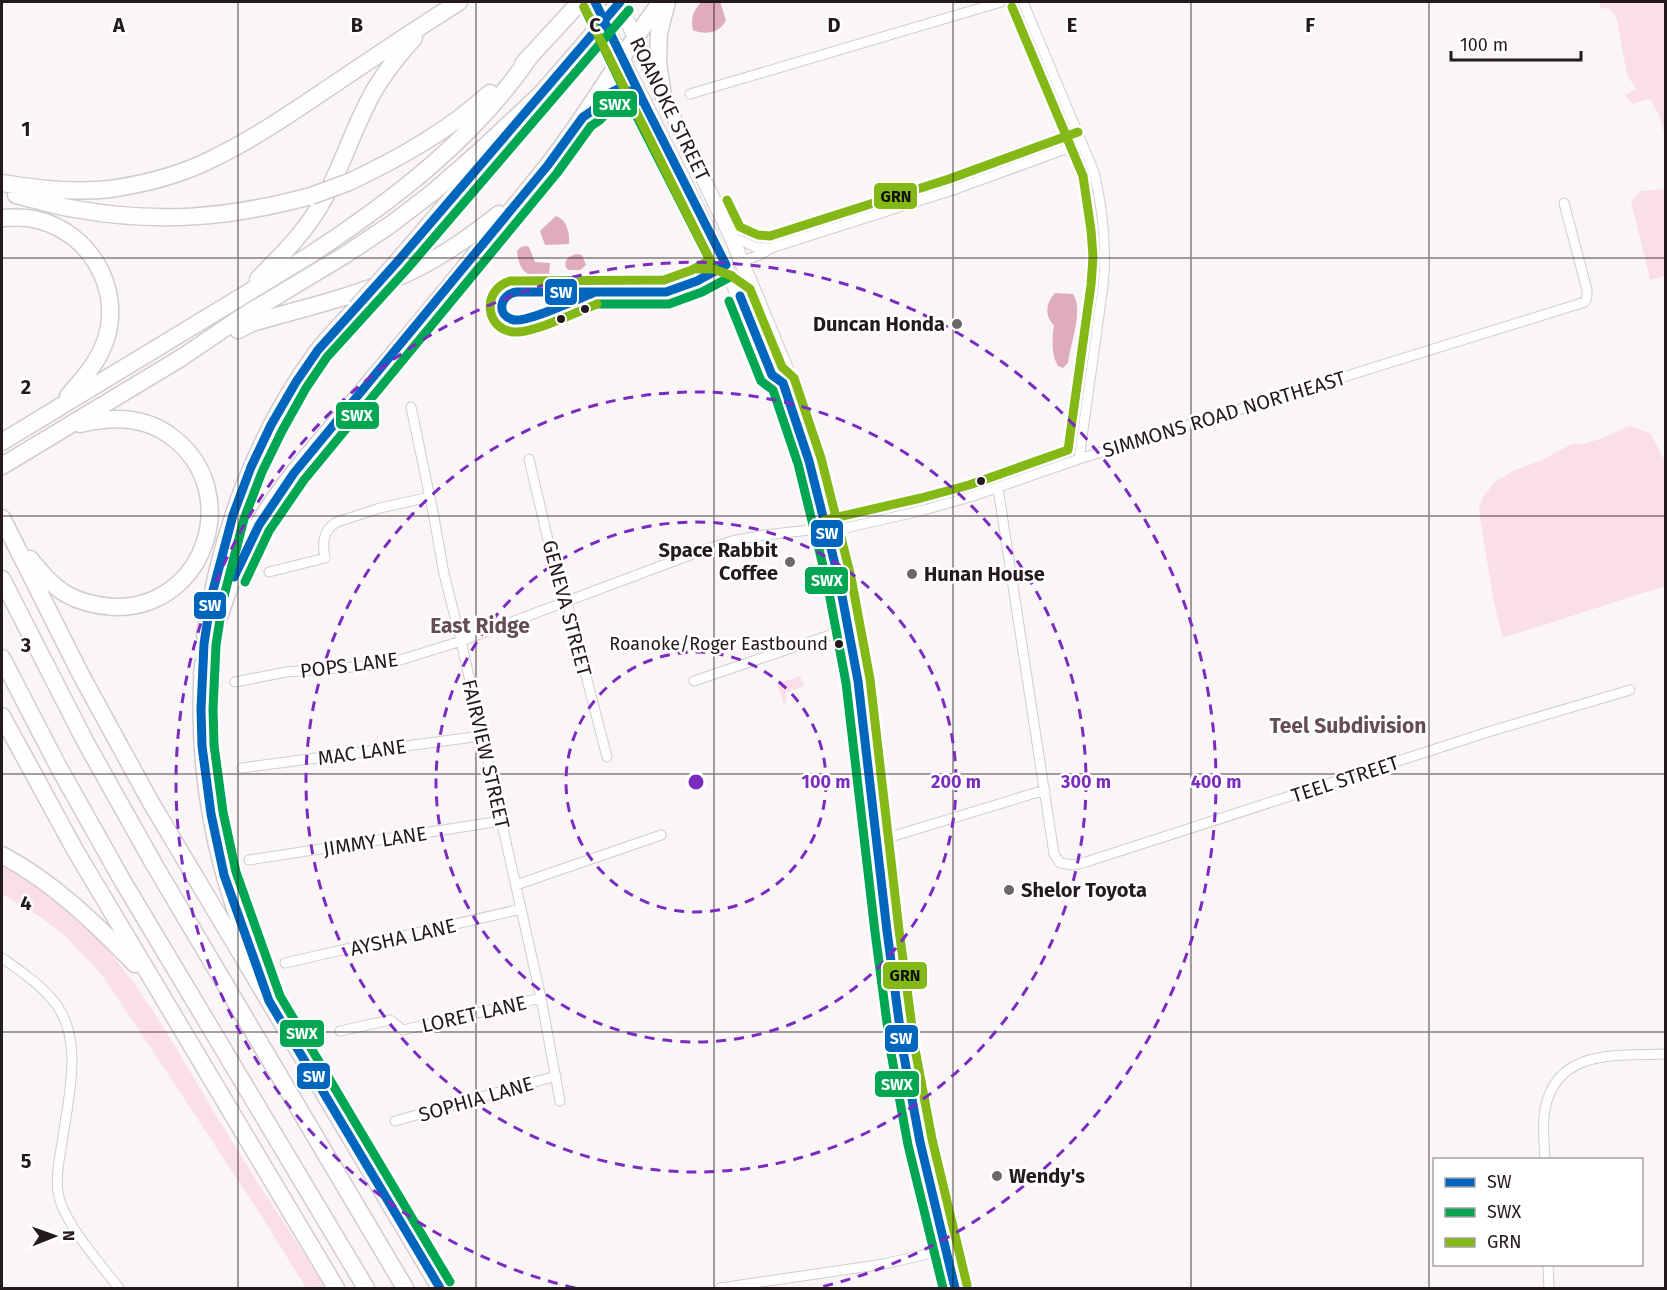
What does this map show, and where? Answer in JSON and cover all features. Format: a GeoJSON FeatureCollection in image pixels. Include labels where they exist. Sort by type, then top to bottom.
{"type":"FeatureCollection","features":[{"type":"Feature","properties":{"kind":"highway"},"geometry":{"type":"LineString","coordinates":[[2,183],[37,189],[110,189],[146,182],[213,159],[296,110],[459,2]]}},
{"type":"Feature","properties":{"kind":"highway"},"geometry":{"type":"LineString","coordinates":[[269,1001],[224,875],[210,814],[202,746],[202,673],[207,622],[233,514],[251,467],[272,425],[296,382],[318,350],[398,261],[619,2]]}},
{"type":"Feature","properties":{"kind":"highway"},"geometry":{"type":"LineString","coordinates":[[202,673],[230,586],[258,525],[274,500],[548,165],[584,117],[635,37],[661,2]]}},
{"type":"Feature","properties":{"kind":"highway"},"geometry":{"type":"LineString","coordinates":[[663,95],[658,63],[659,33],[667,2]]}},
{"type":"Feature","properties":{"kind":"highway"},"geometry":{"type":"LineString","coordinates":[[2,189],[73,209],[121,216],[162,218],[230,214],[311,196],[389,164],[452,125],[529,58],[575,6]]}},
{"type":"Feature","properties":{"kind":"highway"},"geometry":{"type":"LineString","coordinates":[[233,302],[296,240],[312,220],[337,174],[375,89],[404,49],[436,16]]}},
{"type":"Feature","properties":{"kind":"highway"},"geometry":{"type":"LineString","coordinates":[[2,442],[310,255],[393,197],[464,134],[510,86],[529,58]]}},
{"type":"Feature","properties":{"kind":"highway"},"geometry":{"type":"LineString","coordinates":[[584,117],[608,94],[618,90],[630,91],[644,103]]}},
{"type":"Feature","properties":{"kind":"highway"},"geometry":{"type":"LineString","coordinates":[[2,466],[181,358],[240,318],[390,225],[448,180],[540,94]]}},
{"type":"Feature","properties":{"kind":"highway"},"geometry":{"type":"LineString","coordinates":[[181,358],[252,324],[395,279],[420,267],[471,236],[521,196]]}},
{"type":"Feature","properties":{"kind":"highway"},"geometry":{"type":"LineString","coordinates":[[2,218],[38,220],[76,238],[98,263],[109,294],[111,313],[109,329],[102,350],[87,374],[53,411]]}},
{"type":"Feature","properties":{"kind":"highway"},"geometry":{"type":"LineString","coordinates":[[11,537],[43,574],[61,590],[80,600],[109,607],[139,605],[169,592],[186,576],[201,555],[208,532],[209,499],[198,466],[183,446],[154,426],[129,419],[97,420],[60,431]]}},
{"type":"Feature","properties":{"kind":"highway"},"geometry":{"type":"LineString","coordinates":[[2,518],[106,722],[195,878],[440,1288]]}},
{"type":"Feature","properties":{"kind":"highway"},"geometry":{"type":"LineString","coordinates":[[2,579],[86,743],[149,856],[405,1288]]}},
{"type":"Feature","properties":{"kind":"highway"},"geometry":{"type":"LineString","coordinates":[[2,658],[122,880],[366,1288]]}},
{"type":"Feature","properties":{"kind":"highway"},"geometry":{"type":"LineString","coordinates":[[2,716],[75,850],[336,1288]]}},
{"type":"Feature","properties":{"kind":"highway"},"geometry":{"type":"LineString","coordinates":[[2,855],[46,883],[78,908],[152,981]]}},
{"type":"Feature","properties":{"kind":"main road","name":"ROANOKE STREET"},"geometry":{"type":"LineString","coordinates":[[595,2],[726,265],[772,375],[783,384]]}},
{"type":"Feature","properties":{"kind":"main road","name":"ROANOKE STREET"},"geometry":{"type":"LineString","coordinates":[[619,2],[742,261],[786,369],[783,384],[809,461],[828,532],[858,681],[903,1051],[920,1142],[955,1288]]}},
{"type":"Feature","properties":{"kind":"main road"},"geometry":{"type":"LineString","coordinates":[[688,189],[702,202],[728,254],[742,261]]}},
{"type":"Feature","properties":{"kind":"main road"},"geometry":{"type":"LineString","coordinates":[[726,265],[734,268],[740,274],[761,320],[770,328]]}},
{"type":"Feature","properties":{"kind":"street"},"geometry":{"type":"LineString","coordinates":[[690,94],[1001,2]]}},
{"type":"Feature","properties":{"kind":"street"},"geometry":{"type":"LineString","coordinates":[[1023,2],[1094,172],[1104,223],[1106,258],[1079,459]]}},
{"type":"Feature","properties":{"kind":"street"},"geometry":{"type":"LineString","coordinates":[[742,261],[760,255],[771,248],[953,190],[1082,143]]}},
{"type":"Feature","properties":{"kind":"street","name":"SIMMONS ROAD NORTHEAST"},"geometry":{"type":"LineString","coordinates":[[567,602],[698,552],[732,542],[798,531],[828,532],[924,510],[998,488],[1079,459],[1585,302],[1587,290],[1564,203]]}},
{"type":"Feature","properties":{"kind":"street"},"geometry":{"type":"LineString","coordinates":[[730,236],[755,247],[771,248]]}},
{"type":"Feature","properties":{"kind":"street","name":"FAIRVIEW STREET"},"geometry":{"type":"LineString","coordinates":[[411,407],[444,574],[541,998],[560,1101]]}},
{"type":"Feature","properties":{"kind":"street","name":"GENEVA STREET"},"geometry":{"type":"LineString","coordinates":[[529,459],[561,595],[567,602],[607,757]]}},
{"type":"Feature","properties":{"kind":"street"},"geometry":{"type":"LineString","coordinates":[[877,841],[1045,790],[998,488]]}},
{"type":"Feature","properties":{"kind":"street"},"geometry":{"type":"LineString","coordinates":[[269,572],[325,558],[324,538],[331,525],[337,522],[381,508],[430,497]]}},
{"type":"Feature","properties":{"kind":"street","name":"POPS LANE"},"geometry":{"type":"LineString","coordinates":[[235,682],[286,672],[365,666],[397,661],[461,641],[567,602]]}},
{"type":"Feature","properties":{"kind":"street"},"geometry":{"type":"LineString","coordinates":[[694,681],[848,629]]}},
{"type":"Feature","properties":{"kind":"street","name":"TEEL STREET"},"geometry":{"type":"LineString","coordinates":[[1045,790],[1054,854],[1060,863],[1073,865],[1488,732],[1630,690]]}},
{"type":"Feature","properties":{"kind":"street","name":"MAC LANE"},"geometry":{"type":"LineString","coordinates":[[242,768],[481,736]]}},
{"type":"Feature","properties":{"kind":"street","name":"JIMMY LANE"},"geometry":{"type":"LineString","coordinates":[[249,860],[501,821]]}},
{"type":"Feature","properties":{"kind":"street"},"geometry":{"type":"LineString","coordinates":[[516,885],[661,835]]}},
{"type":"Feature","properties":{"kind":"street","name":"AYSHA LANE"},"geometry":{"type":"LineString","coordinates":[[285,963],[521,909]]}},
{"type":"Feature","properties":{"kind":"street"},"geometry":{"type":"LineString","coordinates":[[2,958],[35,982],[53,999],[65,1020],[72,1043],[72,1067],[58,1170],[58,1196],[67,1218],[117,1286],[105,1288]]}},
{"type":"Feature","properties":{"kind":"street","name":"LORET LANE"},"geometry":{"type":"LineString","coordinates":[[340,1031],[390,1020],[404,1030],[541,998]]}},
{"type":"Feature","properties":{"kind":"street"},"geometry":{"type":"LineString","coordinates":[[1545,1158],[1544,1111],[1552,1089],[1564,1072],[1575,1065],[1603,1056],[1665,1054]]}},
{"type":"Feature","properties":{"kind":"street","name":"SOPHIA LANE"},"geometry":{"type":"LineString","coordinates":[[395,1121],[556,1076]]}},
{"type":"Feature","properties":{"kind":"street"},"geometry":{"type":"LineString","coordinates":[[720,1288],[884,1263],[945,1250]]}},
{"type":"Feature","properties":{"kind":"street"},"geometry":{"type":"LineString","coordinates":[[1548,1266],[1549,1288]]}},
{"type":"Feature","properties":{"kind":"shaded area"},"geometry":{"type":"Polygon","coordinates":[[[701,2],[720,2],[726,20],[717,30],[703,33],[693,30],[693,15],[701,2]]]}},
{"type":"Feature","properties":{"kind":"shaded area"},"geometry":{"type":"Polygon","coordinates":[[[1599,2],[1665,2],[1665,136],[1659,115],[1650,99],[1632,104],[1625,95],[1636,89],[1627,75],[1617,20],[1610,9],[1600,8],[1599,2]]]}},
{"type":"Feature","properties":{"kind":"shaded area"},"geometry":{"type":"Polygon","coordinates":[[[1665,189],[1665,276],[1650,280],[1631,201],[1641,191],[1665,189]]]}},
{"type":"Feature","properties":{"kind":"shaded area"},"geometry":{"type":"Polygon","coordinates":[[[556,216],[567,227],[569,244],[545,245],[540,231],[556,216]]]}},
{"type":"Feature","properties":{"kind":"shaded area"},"geometry":{"type":"Polygon","coordinates":[[[527,246],[535,262],[550,263],[549,276],[530,275],[522,269],[517,251],[527,246]]]}},
{"type":"Feature","properties":{"kind":"shaded area"},"geometry":{"type":"Polygon","coordinates":[[[576,254],[582,255],[586,265],[580,270],[569,270],[566,268],[566,260],[576,254]]]}},
{"type":"Feature","properties":{"kind":"shaded area"},"geometry":{"type":"Polygon","coordinates":[[[1055,293],[1073,294],[1077,309],[1068,363],[1063,368],[1058,366],[1054,356],[1054,325],[1048,314],[1048,305],[1055,293]]]}},
{"type":"Feature","properties":{"kind":"shaded area"},"geometry":{"type":"Polygon","coordinates":[[[1629,426],[1650,433],[1665,461],[1665,586],[1503,638],[1494,603],[1480,518],[1479,507],[1483,497],[1495,482],[1513,471],[1542,460],[1572,444],[1583,444],[1600,439],[1629,426]]]}},
{"type":"Feature","properties":{"kind":"shaded area"},"geometry":{"type":"Polygon","coordinates":[[[800,676],[804,686],[794,690],[791,688],[792,691],[785,693],[787,699],[784,705],[777,684],[800,676]]]}},
{"type":"Feature","properties":{"kind":"shaded area"},"geometry":{"type":"Polygon","coordinates":[[[2,866],[41,888],[75,915],[105,946],[132,980],[325,1288],[306,1288],[259,1212],[103,976],[65,936],[39,916],[2,894],[2,866]]]}},
{"type":"Feature","properties":{"kind":"transit line","name":"SW"},"geometry":{"type":"LineString","coordinates":[[595,2],[646,107]]}},
{"type":"Feature","properties":{"kind":"transit line","name":"SW"},"geometry":{"type":"LineString","coordinates":[[440,1288],[269,1001],[224,875],[211,814],[202,746],[204,644],[211,598],[233,515],[251,467],[271,425],[296,382],[318,350],[398,261],[620,2]]}},
{"type":"Feature","properties":{"kind":"transit line","name":"SWX"},"geometry":{"type":"LineString","coordinates":[[584,7],[635,112]]}},
{"type":"Feature","properties":{"kind":"transit line","name":"GRN"},"geometry":{"type":"LineString","coordinates":[[584,7],[710,260],[692,270],[664,280],[510,281],[494,292],[490,309],[497,324],[504,330],[514,332],[544,326],[597,304]]}},
{"type":"Feature","properties":{"kind":"transit line","name":"GRN"},"geometry":{"type":"LineString","coordinates":[[825,520],[969,485],[1068,450],[1091,285],[1093,257],[1091,230],[1083,176],[1012,7]]}},
{"type":"Feature","properties":{"kind":"transit line","name":"SWX"},"geometry":{"type":"LineString","coordinates":[[450,1282],[280,996],[236,872],[223,812],[214,745],[216,645],[223,600],[244,519],[262,472],[306,388],[327,357],[407,269],[629,10]]}},
{"type":"Feature","properties":{"kind":"transit line","name":"SW"},"geometry":{"type":"LineString","coordinates":[[234,577],[259,525],[294,473],[548,165],[583,117],[608,94],[618,89],[630,91],[644,103],[726,265]]}},
{"type":"Feature","properties":{"kind":"transit line","name":"SWX"},"geometry":{"type":"LineString","coordinates":[[245,582],[269,531],[304,480],[557,173],[591,126],[620,101],[625,102],[634,111],[715,270]]}},
{"type":"Feature","properties":{"kind":"transit line","name":"GRN"},"geometry":{"type":"LineString","coordinates":[[727,200],[740,227],[758,235],[770,236],[949,179],[1078,132]]}},
{"type":"Feature","properties":{"kind":"transit line","name":"SW"},"geometry":{"type":"LineString","coordinates":[[593,293],[521,320],[508,318],[502,310],[506,297],[516,292],[666,292],[697,281],[726,265]]}},
{"type":"Feature","properties":{"kind":"transit line","name":"GRN"},"geometry":{"type":"LineString","coordinates":[[697,269],[713,269],[730,275],[750,289],[782,367],[794,378],[821,458],[851,577],[870,679],[915,1049],[932,1139],[967,1285]]}},
{"type":"Feature","properties":{"kind":"transit line","name":"SWX"},"geometry":{"type":"LineString","coordinates":[[598,304],[669,304],[702,292],[732,276]]}},
{"type":"Feature","properties":{"kind":"transit line","name":"SW"},"geometry":{"type":"LineString","coordinates":[[740,296],[772,375],[783,383],[809,461],[839,580],[858,681],[903,1051],[920,1142],[955,1288]]}},
{"type":"Feature","properties":{"kind":"transit line","name":"SWX"},"geometry":{"type":"LineString","coordinates":[[729,301],[761,381],[773,390],[798,464],[827,582],[846,683],[891,1053],[908,1145],[943,1288]]}},
{"type":"Feature","properties":{"kind":"place","name":"Duncan Honda"},"geometry":{"type":"Point","coordinates":[957,324]}},
{"type":"Feature","properties":{"kind":"place","name":"Space Rabbit Coffee"},"geometry":{"type":"Point","coordinates":[790,562]}},
{"type":"Feature","properties":{"kind":"place","name":"Hunan House"},"geometry":{"type":"Point","coordinates":[912,574]}},
{"type":"Feature","properties":{"kind":"place","name":"Roanoke/Roger Eastbound"},"geometry":{"type":"Point","coordinates":[839,644]}},
{"type":"Feature","properties":{"kind":"place","name":"Shelor Toyota"},"geometry":{"type":"Point","coordinates":[1009,890]}},
{"type":"Feature","properties":{"kind":"place","name":"Wendy's"},"geometry":{"type":"Point","coordinates":[997,1176]}},
{"type":"Feature","properties":{"kind":"district","name":"East Ridge"},"geometry":{"type":"Point","coordinates":[480,626]}},
{"type":"Feature","properties":{"kind":"district","name":"Teel Subdivision"},"geometry":{"type":"Point","coordinates":[1348,726]}}]}
